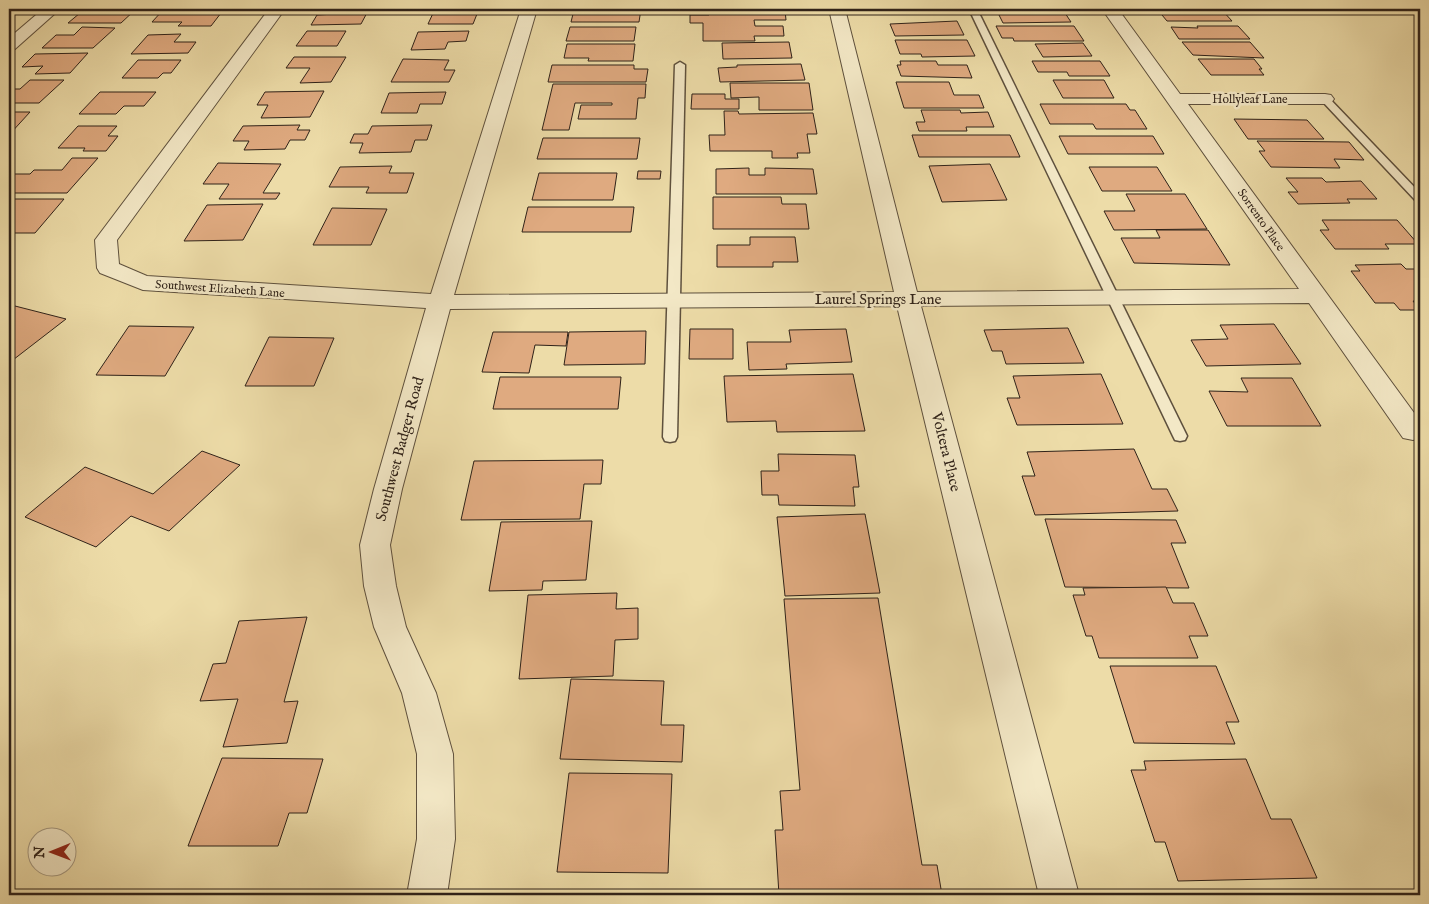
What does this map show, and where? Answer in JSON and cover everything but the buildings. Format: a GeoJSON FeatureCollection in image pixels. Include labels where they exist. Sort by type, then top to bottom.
{"type":"FeatureCollection","features":[{"type":"Feature","properties":{"kind":"street"},"geometry":{"type":"LineString","coordinates":[[9,46],[52,9]]}},
{"type":"Feature","properties":{"kind":"street","name":"Southwest Elizabeth Lane"},"geometry":{"type":"LineString","coordinates":[[277,9],[106,240],[108,268],[143,283],[440,302]]}},
{"type":"Feature","properties":{"kind":"street","name":"Southwest Badger Road"},"geometry":{"type":"LineString","coordinates":[[427,895],[436,839],[435,754],[419,693],[390,627],[380,586],[376,545],[388,488],[440,302],[529,9]]}},
{"type":"Feature","properties":{"kind":"street","name":"Voltera Place"},"geometry":{"type":"LineString","coordinates":[[837,9],[907,299],[1059,895]]}},
{"type":"Feature","properties":{"kind":"street","name":"Sorrento Place"},"geometry":{"type":"LineString","coordinates":[[1110,9],[1412,431]]}},
{"type":"Feature","properties":{"kind":"street","name":"Hollyleaf Lane"},"geometry":{"type":"LineString","coordinates":[[1176,99],[1325,98]]}},
{"type":"Feature","properties":{"kind":"street","name":"Laurel Springs Lane"},"geometry":{"type":"LineString","coordinates":[[440,302],[1316,296]]}},
{"type":"Feature","properties":{"kind":"lane"},"geometry":{"type":"LineString","coordinates":[[973,9],[1180,436]]}},
{"type":"Feature","properties":{"kind":"lane"},"geometry":{"type":"LineString","coordinates":[[670,437],[680,65]]}},
{"type":"Feature","properties":{"kind":"lane"},"geometry":{"type":"LineString","coordinates":[[1325,98],[1420,199]]}}]}
